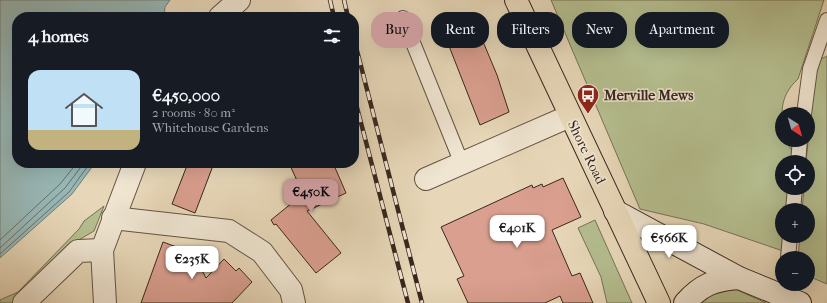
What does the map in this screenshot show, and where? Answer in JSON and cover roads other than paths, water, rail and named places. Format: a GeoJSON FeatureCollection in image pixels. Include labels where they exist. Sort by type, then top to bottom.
{"type":"FeatureCollection","features":[{"type":"Feature","properties":{"kind":"main road","name":"Shore Road"},"geometry":{"type":"LineString","coordinates":[[516,0],[659,303]]}},
{"type":"Feature","properties":{"kind":"street"},"geometry":{"type":"LineString","coordinates":[[226,12],[239,0]]}},
{"type":"Feature","properties":{"kind":"street"},"geometry":{"type":"LineString","coordinates":[[426,179],[570,116]]}},
{"type":"Feature","properties":{"kind":"street"},"geometry":{"type":"LineString","coordinates":[[105,303],[102,250],[133,168]]}},
{"type":"Feature","properties":{"kind":"street"},"geometry":{"type":"LineString","coordinates":[[615,211],[739,278],[789,294]]}},
{"type":"Feature","properties":{"kind":"street"},"geometry":{"type":"LineString","coordinates":[[113,218],[229,231],[262,252],[290,290],[294,303]]}},
{"type":"Feature","properties":{"kind":"street"},"geometry":{"type":"LineString","coordinates":[[24,303],[78,251],[102,250]]}},
{"type":"Feature","properties":{"kind":"street"},"geometry":{"type":"LineString","coordinates":[[685,303],[706,284],[721,279],[739,278]]}},
{"type":"Feature","properties":{"kind":"lane"},"geometry":{"type":"LineString","coordinates":[[805,107],[810,69],[827,20]]}},
{"type":"Feature","properties":{"kind":"lane"},"geometry":{"type":"LineString","coordinates":[[414,48],[462,164]]}},
{"type":"Feature","properties":{"kind":"water"},"geometry":{"type":"Polygon","coordinates":[[[0,0],[170,0],[165,7],[164,12],[12,12],[12,168],[91,168],[72,194],[0,258],[0,0]]]}},
{"type":"Feature","properties":{"kind":"railway"},"geometry":{"type":"LineString","coordinates":[[330,0],[333,12]]}},
{"type":"Feature","properties":{"kind":"railway"},"geometry":{"type":"LineString","coordinates":[[344,0],[347,12]]}},
{"type":"Feature","properties":{"kind":"railway"},"geometry":{"type":"LineString","coordinates":[[359,58],[422,303]]}},
{"type":"Feature","properties":{"kind":"railway"},"geometry":{"type":"LineString","coordinates":[[359,115],[408,303]]}},
{"type":"Feature","properties":{"kind":"place","name":"Merville Mews"},"geometry":{"type":"Point","coordinates":[588,114]}}]}
